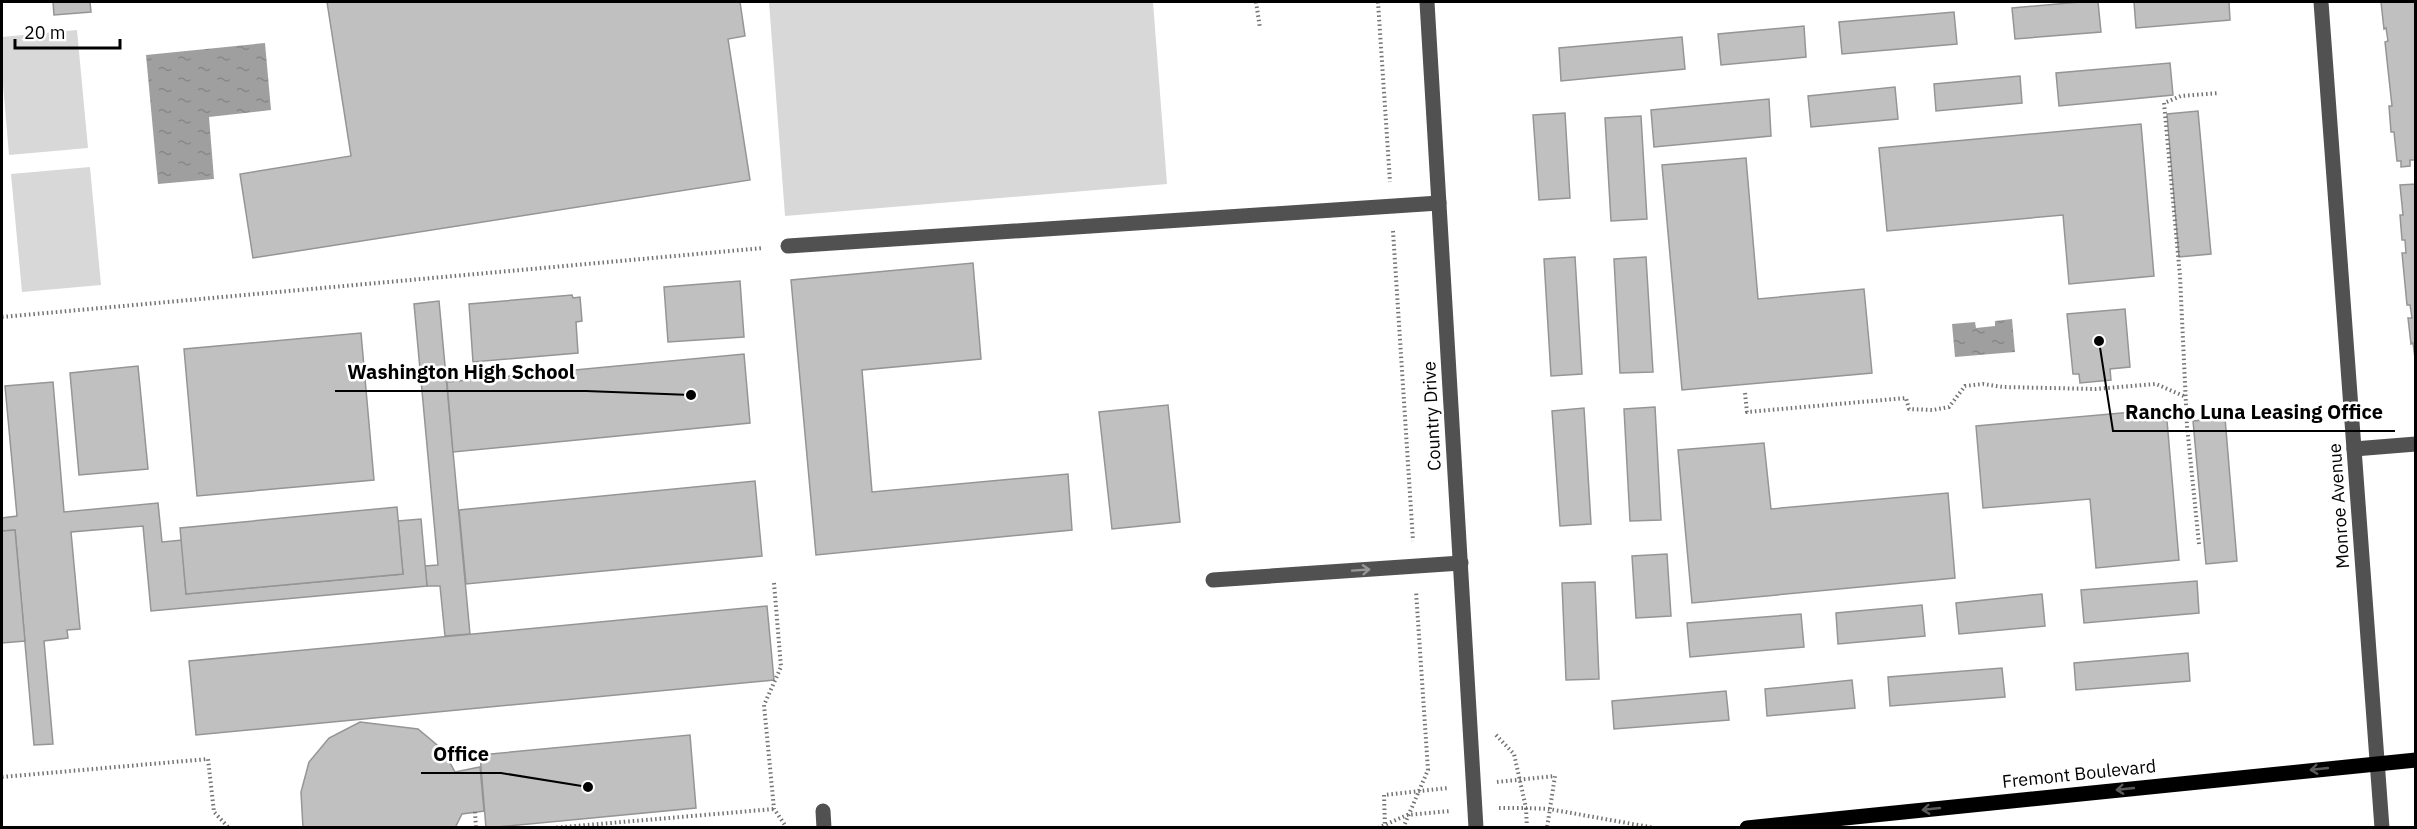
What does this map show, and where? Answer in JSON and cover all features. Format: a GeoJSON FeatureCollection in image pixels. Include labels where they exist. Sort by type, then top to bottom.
{"type":"FeatureCollection","features":[{"type":"Feature","properties":{"kind":"main road","name":"Fremont Boulevard"},"geometry":{"type":"LineString","coordinates":[[1747,828],[2415,760]]}},
{"type":"Feature","properties":{"kind":"street","name":"Country Drive"},"geometry":{"type":"LineString","coordinates":[[1427,2],[1476,828]]}},
{"type":"Feature","properties":{"kind":"street","name":"Monroe Avenue"},"geometry":{"type":"LineString","coordinates":[[2321,2],[2382,828]]}},
{"type":"Feature","properties":{"kind":"street"},"geometry":{"type":"LineString","coordinates":[[788,246],[1439,203]]}},
{"type":"Feature","properties":{"kind":"street"},"geometry":{"type":"LineString","coordinates":[[2354,449],[2415,444]]}},
{"type":"Feature","properties":{"kind":"street"},"geometry":{"type":"LineString","coordinates":[[1213,580],[1461,563]]}},
{"type":"Feature","properties":{"kind":"street"},"geometry":{"type":"LineString","coordinates":[[823,811],[824,828]]}},
{"type":"Feature","properties":{"kind":"path"},"geometry":{"type":"LineString","coordinates":[[1256,2],[1260,28]]}},
{"type":"Feature","properties":{"kind":"path"},"geometry":{"type":"LineString","coordinates":[[1378,2],[1428,770],[1403,828]]}},
{"type":"Feature","properties":{"kind":"path"},"geometry":{"type":"LineString","coordinates":[[2199,544],[2186,397],[2180,276],[2164,103],[2181,96],[2219,93]]}},
{"type":"Feature","properties":{"kind":"path"},"geometry":{"type":"LineString","coordinates":[[2,317],[788,246]]}},
{"type":"Feature","properties":{"kind":"path"},"geometry":{"type":"LineString","coordinates":[[1745,393],[1747,412],[1906,398],[1909,409],[1933,410],[1949,407],[1965,386],[1983,384],[2003,387],[2095,389],[2156,384],[2186,397]]}},
{"type":"Feature","properties":{"kind":"path"},"geometry":{"type":"LineString","coordinates":[[774,583],[781,667],[764,705],[774,809],[787,828]]}},
{"type":"Feature","properties":{"kind":"path"},"geometry":{"type":"LineString","coordinates":[[1514,754],[1526,808],[1527,828]]}},
{"type":"Feature","properties":{"kind":"path"},"geometry":{"type":"LineString","coordinates":[[2,777],[208,759],[214,812],[229,828]]}},
{"type":"Feature","properties":{"kind":"path"},"geometry":{"type":"LineString","coordinates":[[1547,828],[1555,776]]}},
{"type":"Feature","properties":{"kind":"path"},"geometry":{"type":"LineString","coordinates":[[1384,795],[1385,826]]}},
{"type":"Feature","properties":{"kind":"path"},"geometry":{"type":"LineString","coordinates":[[1526,808],[1549,809],[1655,828]]}},
{"type":"Feature","properties":{"kind":"path"},"geometry":{"type":"LineString","coordinates":[[552,828],[774,809]]}},
{"type":"Feature","properties":{"kind":"path"},"geometry":{"type":"LineString","coordinates":[[475,812],[476,828]]}},
{"type":"Feature","properties":{"kind":"path"},"geometry":{"type":"LineString","coordinates":[[1378,828],[1407,815]]}},
{"type":"Feature","properties":{"kind":"shaded area"},"geometry":{"type":"Polygon","coordinates":[[[769,2],[1153,2],[1167,184],[785,216],[769,2]]]}},
{"type":"Feature","properties":{"kind":"shaded area"},"geometry":{"type":"Polygon","coordinates":[[[77,30],[88,148],[9,155],[2,72],[2,37],[77,30]]]}},
{"type":"Feature","properties":{"kind":"shaded area"},"geometry":{"type":"Polygon","coordinates":[[[90,167],[101,285],[22,292],[11,174],[90,167]]]}},
{"type":"Feature","properties":{"kind":"water"},"geometry":{"type":"Polygon","coordinates":[[[265,43],[271,110],[209,117],[214,179],[158,184],[146,55],[265,43]]]}},
{"type":"Feature","properties":{"kind":"water"},"geometry":{"type":"Polygon","coordinates":[[[2012,319],[2015,352],[1955,357],[1952,324],[1975,322],[1976,328],[1995,326],[1995,321],[2012,319]]]}},
{"type":"Feature","properties":{"kind":"building"},"geometry":{"type":"Polygon","coordinates":[[[53,2],[90,2],[91,12],[54,15],[53,2]]]}},
{"type":"Feature","properties":{"kind":"building"},"geometry":{"type":"Polygon","coordinates":[[[327,2],[740,2],[745,36],[728,39],[750,180],[253,258],[240,174],[351,156],[327,2]]]}},
{"type":"Feature","properties":{"kind":"building"},"geometry":{"type":"Polygon","coordinates":[[[2098,2],[2101,32],[2015,39],[2012,8],[2098,2]]]}},
{"type":"Feature","properties":{"kind":"building"},"geometry":{"type":"Polygon","coordinates":[[[2134,2],[2229,2],[2230,20],[2136,28],[2134,2]]]}},
{"type":"Feature","properties":{"kind":"building"},"geometry":{"type":"Polygon","coordinates":[[[2381,2],[2416,2],[2416,160],[2410,160],[2410,166],[2401,167],[2401,161],[2397,161],[2394,132],[2391,132],[2389,106],[2392,106],[2385,42],[2388,41],[2386,28],[2384,29],[2381,2]]]}},
{"type":"Feature","properties":{"kind":"building"},"geometry":{"type":"Polygon","coordinates":[[[1954,12],[1957,44],[1842,54],[1839,22],[1954,12]]]}},
{"type":"Feature","properties":{"kind":"building"},"geometry":{"type":"Polygon","coordinates":[[[1804,26],[1806,57],[1721,65],[1718,34],[1804,26]]]}},
{"type":"Feature","properties":{"kind":"building"},"geometry":{"type":"Polygon","coordinates":[[[1682,37],[1685,69],[1561,81],[1559,48],[1682,37]]]}},
{"type":"Feature","properties":{"kind":"building"},"geometry":{"type":"Polygon","coordinates":[[[2170,63],[2173,95],[2059,106],[2056,73],[2170,63]]]}},
{"type":"Feature","properties":{"kind":"building"},"geometry":{"type":"Polygon","coordinates":[[[2020,76],[2022,103],[1936,111],[1934,84],[2020,76]]]}},
{"type":"Feature","properties":{"kind":"building"},"geometry":{"type":"Polygon","coordinates":[[[1895,87],[1898,119],[1811,127],[1808,96],[1895,87]]]}},
{"type":"Feature","properties":{"kind":"building"},"geometry":{"type":"Polygon","coordinates":[[[1769,99],[1771,136],[1654,147],[1651,110],[1769,99]]]}},
{"type":"Feature","properties":{"kind":"building"},"geometry":{"type":"Polygon","coordinates":[[[2198,111],[2211,254],[2179,257],[2167,114],[2198,111]]]}},
{"type":"Feature","properties":{"kind":"building"},"geometry":{"type":"Polygon","coordinates":[[[1565,113],[1570,198],[1539,200],[1533,115],[1565,113]]]}},
{"type":"Feature","properties":{"kind":"building"},"geometry":{"type":"Polygon","coordinates":[[[1641,116],[1647,219],[1611,221],[1605,118],[1641,116]]]}},
{"type":"Feature","properties":{"kind":"building"},"geometry":{"type":"Polygon","coordinates":[[[2141,124],[2154,276],[2069,284],[2063,215],[1887,231],[1879,148],[2141,124]]]}},
{"type":"Feature","properties":{"kind":"building"},"geometry":{"type":"Polygon","coordinates":[[[1746,158],[1758,299],[1864,289],[1872,373],[1682,390],[1662,165],[1746,158]]]}},
{"type":"Feature","properties":{"kind":"building"},"geometry":{"type":"Polygon","coordinates":[[[2416,184],[2416,366],[2413,343],[2411,344],[2408,318],[2412,318],[2410,305],[2407,305],[2402,253],[2406,253],[2405,240],[2402,240],[2400,215],[2403,215],[2400,185],[2416,184]]]}},
{"type":"Feature","properties":{"kind":"building"},"geometry":{"type":"Polygon","coordinates":[[[1575,257],[1582,374],[1551,376],[1544,259],[1575,257]]]}},
{"type":"Feature","properties":{"kind":"building"},"geometry":{"type":"Polygon","coordinates":[[[1646,257],[1653,372],[1620,373],[1614,259],[1646,257]]]}},
{"type":"Feature","properties":{"kind":"building"},"geometry":{"type":"Polygon","coordinates":[[[973,263],[981,359],[862,370],[872,492],[1068,474],[1072,530],[816,555],[791,280],[973,263]]]}},
{"type":"Feature","properties":{"kind":"building"},"geometry":{"type":"Polygon","coordinates":[[[740,281],[744,337],[668,342],[664,287],[740,281]]]}},
{"type":"Feature","properties":{"kind":"building"},"geometry":{"type":"Polygon","coordinates":[[[572,295],[573,298],[580,297],[582,321],[576,322],[578,353],[473,362],[469,304],[572,295]]]}},
{"type":"Feature","properties":{"kind":"building"},"geometry":{"type":"Polygon","coordinates":[[[439,301],[470,634],[445,636],[440,586],[427,586],[425,566],[438,565],[414,304],[439,301]]]}},
{"type":"Feature","properties":{"kind":"building"},"geometry":{"type":"Polygon","coordinates":[[[2125,309],[2130,367],[2110,369],[2111,380],[2080,383],[2079,374],[2073,374],[2067,314],[2125,309]]]}},
{"type":"Feature","properties":{"kind":"building"},"geometry":{"type":"Polygon","coordinates":[[[361,333],[374,480],[197,496],[184,349],[361,333]]]}},
{"type":"Feature","properties":{"kind":"building"},"geometry":{"type":"Polygon","coordinates":[[[744,354],[750,423],[453,452],[447,382],[744,354]]]}},
{"type":"Feature","properties":{"kind":"building"},"geometry":{"type":"Polygon","coordinates":[[[138,366],[148,469],[79,475],[70,373],[138,366]]]}},
{"type":"Feature","properties":{"kind":"building"},"geometry":{"type":"Polygon","coordinates":[[[53,382],[64,512],[158,503],[162,542],[182,540],[186,594],[403,574],[398,521],[421,519],[427,586],[151,611],[143,526],[71,532],[80,629],[67,630],[68,638],[44,641],[53,744],[34,745],[15,530],[2,531],[2,518],[17,516],[5,386],[53,382]]]}},
{"type":"Feature","properties":{"kind":"building"},"geometry":{"type":"Polygon","coordinates":[[[1168,405],[1180,522],[1112,529],[1099,412],[1168,405]]]}},
{"type":"Feature","properties":{"kind":"building"},"geometry":{"type":"Polygon","coordinates":[[[1655,407],[1661,520],[1630,521],[1624,409],[1655,407]]]}},
{"type":"Feature","properties":{"kind":"building"},"geometry":{"type":"Polygon","coordinates":[[[1584,408],[1591,524],[1560,526],[1552,411],[1584,408]]]}},
{"type":"Feature","properties":{"kind":"building"},"geometry":{"type":"Polygon","coordinates":[[[2166,409],[2179,560],[2096,568],[2090,499],[1983,508],[1976,426],[2166,409]]]}},
{"type":"Feature","properties":{"kind":"building"},"geometry":{"type":"Polygon","coordinates":[[[2225,418],[2237,561],[2206,564],[2193,421],[2225,418]]]}},
{"type":"Feature","properties":{"kind":"building"},"geometry":{"type":"Polygon","coordinates":[[[1764,443],[1771,509],[1948,493],[1955,578],[1692,603],[1678,450],[1764,443]]]}},
{"type":"Feature","properties":{"kind":"building"},"geometry":{"type":"Polygon","coordinates":[[[755,481],[762,556],[466,584],[459,510],[755,481]]]}},
{"type":"Feature","properties":{"kind":"building"},"geometry":{"type":"Polygon","coordinates":[[[397,507],[403,574],[186,594],[180,528],[397,507]]]}},
{"type":"Feature","properties":{"kind":"building"},"geometry":{"type":"Polygon","coordinates":[[[15,530],[25,641],[2,643],[2,531],[15,530]]]}},
{"type":"Feature","properties":{"kind":"building"},"geometry":{"type":"Polygon","coordinates":[[[1667,554],[1671,616],[1636,618],[1632,556],[1667,554]]]}},
{"type":"Feature","properties":{"kind":"building"},"geometry":{"type":"Polygon","coordinates":[[[2197,581],[2199,613],[2084,623],[2081,590],[2197,581]]]}},
{"type":"Feature","properties":{"kind":"building"},"geometry":{"type":"Polygon","coordinates":[[[1595,582],[1599,679],[1566,680],[1562,583],[1595,582]]]}},
{"type":"Feature","properties":{"kind":"building"},"geometry":{"type":"Polygon","coordinates":[[[2042,594],[2045,626],[1959,634],[1956,603],[2042,594]]]}},
{"type":"Feature","properties":{"kind":"building"},"geometry":{"type":"Polygon","coordinates":[[[1922,605],[1925,636],[1838,644],[1836,613],[1922,605]]]}},
{"type":"Feature","properties":{"kind":"building"},"geometry":{"type":"Polygon","coordinates":[[[767,606],[774,680],[196,735],[189,661],[767,606]]]}},
{"type":"Feature","properties":{"kind":"building"},"geometry":{"type":"Polygon","coordinates":[[[1801,614],[1804,647],[1690,657],[1687,623],[1801,614]]]}},
{"type":"Feature","properties":{"kind":"building"},"geometry":{"type":"Polygon","coordinates":[[[2188,653],[2190,681],[2076,690],[2074,663],[2188,653]]]}},
{"type":"Feature","properties":{"kind":"building"},"geometry":{"type":"Polygon","coordinates":[[[2002,668],[2005,697],[1890,706],[1888,677],[2002,668]]]}},
{"type":"Feature","properties":{"kind":"building"},"geometry":{"type":"Polygon","coordinates":[[[1852,680],[1855,708],[1767,716],[1765,689],[1852,680]]]}},
{"type":"Feature","properties":{"kind":"building"},"geometry":{"type":"Polygon","coordinates":[[[1726,691],[1729,720],[1614,729],[1612,701],[1726,691]]]}},
{"type":"Feature","properties":{"kind":"building"},"geometry":{"type":"Polygon","coordinates":[[[360,722],[418,729],[443,750],[455,772],[480,767],[484,811],[462,814],[455,828],[303,828],[301,792],[309,762],[329,738],[360,722]]]}},
{"type":"Feature","properties":{"kind":"building"},"geometry":{"type":"Polygon","coordinates":[[[690,735],[696,808],[486,828],[480,755],[690,735]]]}},
{"type":"Feature","properties":{"kind":"place","name":"Rancho Luna Leasing Office"},"geometry":{"type":"Point","coordinates":[2099,341]}},
{"type":"Feature","properties":{"kind":"place","name":"Washington High School"},"geometry":{"type":"Point","coordinates":[691,395]}},
{"type":"Feature","properties":{"kind":"place","name":"Office"},"geometry":{"type":"Point","coordinates":[588,787]}}]}
